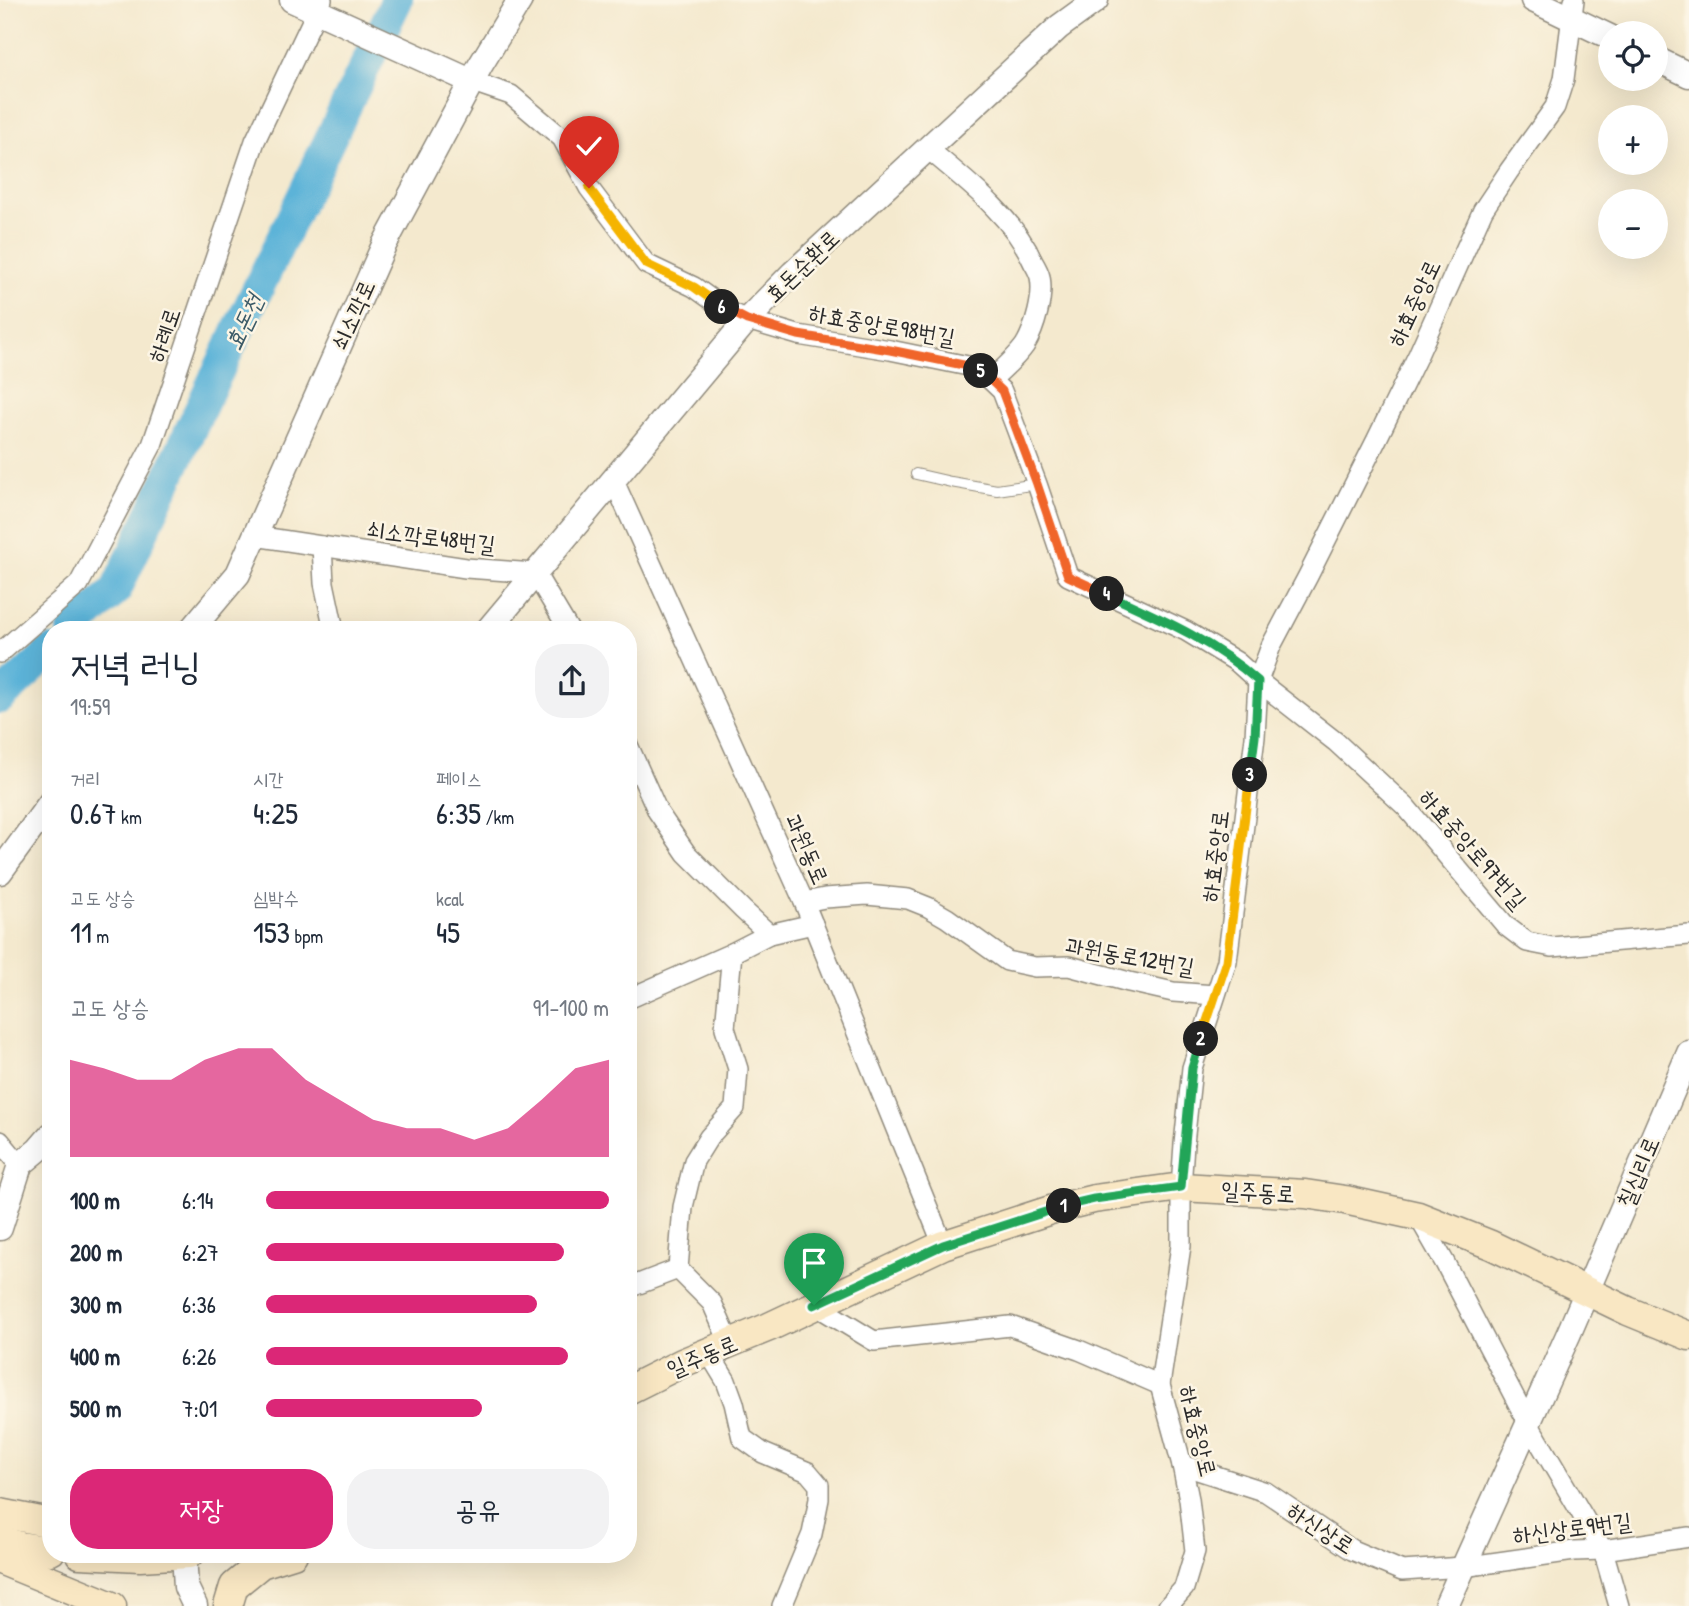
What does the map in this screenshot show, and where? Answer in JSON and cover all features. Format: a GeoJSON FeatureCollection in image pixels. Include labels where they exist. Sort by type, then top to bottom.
{"type":"FeatureCollection","features":[{"type":"Feature","properties":{"kind":"main road","name":"일주동로"},"geometry":{"type":"LineString","coordinates":[[637,1386],[943,1245],[1057,1208],[1094,1199],[1181,1187],[1306,1194],[1418,1216],[1490,1245],[1628,1311],[1689,1336]]}},
{"type":"Feature","properties":{"kind":"main road"},"geometry":{"type":"LineString","coordinates":[[0,1513],[42,1520]]}},
{"type":"Feature","properties":{"kind":"main road"},"geometry":{"type":"LineString","coordinates":[[0,1540],[42,1550]]}},
{"type":"Feature","properties":{"kind":"main road"},"geometry":{"type":"LineString","coordinates":[[0,1560],[111,1606]]}},
{"type":"Feature","properties":{"kind":"main road"},"geometry":{"type":"LineString","coordinates":[[228,1606],[234,1586],[264,1563]]}},
{"type":"Feature","properties":{"kind":"street"},"geometry":{"type":"LineString","coordinates":[[292,0],[325,11],[473,82]]}},
{"type":"Feature","properties":{"kind":"street","name":"쇠소깍로"},"geometry":{"type":"LineString","coordinates":[[199,621],[238,574],[384,245],[520,0]]}},
{"type":"Feature","properties":{"kind":"street","name":"효돈순환로"},"geometry":{"type":"LineString","coordinates":[[495,621],[747,320],[793,273],[927,148],[1059,27],[1096,0]]}},
{"type":"Feature","properties":{"kind":"street"},"geometry":{"type":"LineString","coordinates":[[1533,0],[1574,10],[1598,28]]}},
{"type":"Feature","properties":{"kind":"street","name":"하효중앙로"},"geometry":{"type":"LineString","coordinates":[[1168,1606],[1184,1588],[1195,1551],[1182,1465],[1160,1385],[1181,1246],[1181,1187],[1192,1068],[1227,961],[1255,737],[1258,681],[1270,646],[1376,441],[1483,210],[1555,107],[1564,79],[1574,10]]}},
{"type":"Feature","properties":{"kind":"street","name":"하례로"},"geometry":{"type":"LineString","coordinates":[[0,653],[79,584],[152,445],[256,141],[325,11]]}},
{"type":"Feature","properties":{"kind":"street"},"geometry":{"type":"LineString","coordinates":[[1668,65],[1689,75]]}},
{"type":"Feature","properties":{"kind":"street","name":"하효중앙로98번길"},"geometry":{"type":"LineString","coordinates":[[473,82],[511,94],[562,138],[589,188],[646,264],[694,287],[729,312],[798,335],[978,368],[991,380]]}},
{"type":"Feature","properties":{"kind":"street"},"geometry":{"type":"LineString","coordinates":[[927,148],[982,195],[1015,232],[1030,254],[1040,277],[1040,301],[1032,332],[1023,348],[991,380],[1002,391],[1068,576],[1186,631],[1237,662],[1258,681]]}},
{"type":"Feature","properties":{"kind":"street","name":"과원동로"},"geometry":{"type":"LineString","coordinates":[[613,479],[804,902],[943,1245]]}},
{"type":"Feature","properties":{"kind":"street","name":"쇠소깍로48번길"},"geometry":{"type":"LineString","coordinates":[[255,536],[466,568],[535,573]]}},
{"type":"Feature","properties":{"kind":"street"},"geometry":{"type":"LineString","coordinates":[[321,546],[324,583],[332,621]]}},
{"type":"Feature","properties":{"kind":"street"},"geometry":{"type":"LineString","coordinates":[[535,573],[564,621]]}},
{"type":"Feature","properties":{"kind":"street","name":"하효중앙로97번길"},"geometry":{"type":"LineString","coordinates":[[1258,681],[1336,742],[1406,807],[1506,926],[1527,942],[1552,947],[1689,935]]}},
{"type":"Feature","properties":{"kind":"street"},"geometry":{"type":"LineString","coordinates":[[637,765],[658,812],[686,853],[769,934]]}},
{"type":"Feature","properties":{"kind":"street"},"geometry":{"type":"LineString","coordinates":[[0,872],[42,814]]}},
{"type":"Feature","properties":{"kind":"street","name":"과원동로12번길"},"geometry":{"type":"LineString","coordinates":[[804,902],[867,895],[908,899],[947,918],[1007,961],[1035,967],[1069,966],[1174,992],[1215,995]]}},
{"type":"Feature","properties":{"kind":"street"},"geometry":{"type":"LineString","coordinates":[[637,995],[769,934],[813,924]]}},
{"type":"Feature","properties":{"kind":"street"},"geometry":{"type":"LineString","coordinates":[[732,953],[725,1028],[738,1069],[734,1108],[709,1137],[694,1161],[683,1206],[678,1269],[712,1303],[726,1381],[742,1438],[763,1453],[808,1472],[819,1485],[812,1534],[782,1606]]}},
{"type":"Feature","properties":{"kind":"street","name":"칠십리로"},"geometry":{"type":"LineString","coordinates":[[1587,1291],[1689,1054]]}},
{"type":"Feature","properties":{"kind":"street"},"geometry":{"type":"LineString","coordinates":[[0,1141],[32,1154],[0,1228]]}},
{"type":"Feature","properties":{"kind":"street"},"geometry":{"type":"LineString","coordinates":[[1418,1216],[1445,1262],[1528,1423],[1604,1549],[1619,1606]]}},
{"type":"Feature","properties":{"kind":"street"},"geometry":{"type":"LineString","coordinates":[[637,1285],[678,1269]]}},
{"type":"Feature","properties":{"kind":"street"},"geometry":{"type":"LineString","coordinates":[[1446,1606],[1587,1291]]}},
{"type":"Feature","properties":{"kind":"street"},"geometry":{"type":"LineString","coordinates":[[814,1305],[874,1340],[1010,1326],[1079,1350],[1160,1385]]}},
{"type":"Feature","properties":{"kind":"street","name":"하신상로"},"geometry":{"type":"LineString","coordinates":[[1182,1465],[1266,1492],[1352,1550],[1402,1571],[1464,1567]]}},
{"type":"Feature","properties":{"kind":"street","name":"하신상로9번길"},"geometry":{"type":"LineString","coordinates":[[1464,1567],[1604,1549],[1688,1532]]}},
{"type":"Feature","properties":{"kind":"street"},"geometry":{"type":"LineString","coordinates":[[185,1563],[186,1587],[195,1606]]}},
{"type":"Feature","properties":{"kind":"lane"},"geometry":{"type":"LineString","coordinates":[[916,474],[996,490],[1037,484]]}},
{"type":"Feature","properties":{"kind":"waterway","name":"효돈천"},"geometry":{"type":"LineString","coordinates":[[83,621],[116,590],[397,0]]}},
{"type":"Feature","properties":{"kind":"waterway","name":"효돈천"},"geometry":{"type":"LineString","coordinates":[[0,698],[42,659]]}},
{"type":"Feature","properties":{"kind":"route"},"geometry":{"type":"LineString","coordinates":[[589,188],[646,264],[694,287],[729,312],[798,335],[978,368],[1002,391],[1068,576],[1186,631],[1237,662],[1258,681],[1255,737],[1227,961],[1192,1068],[1181,1187],[1094,1199],[1057,1208],[943,1245],[814,1305]]}}]}
